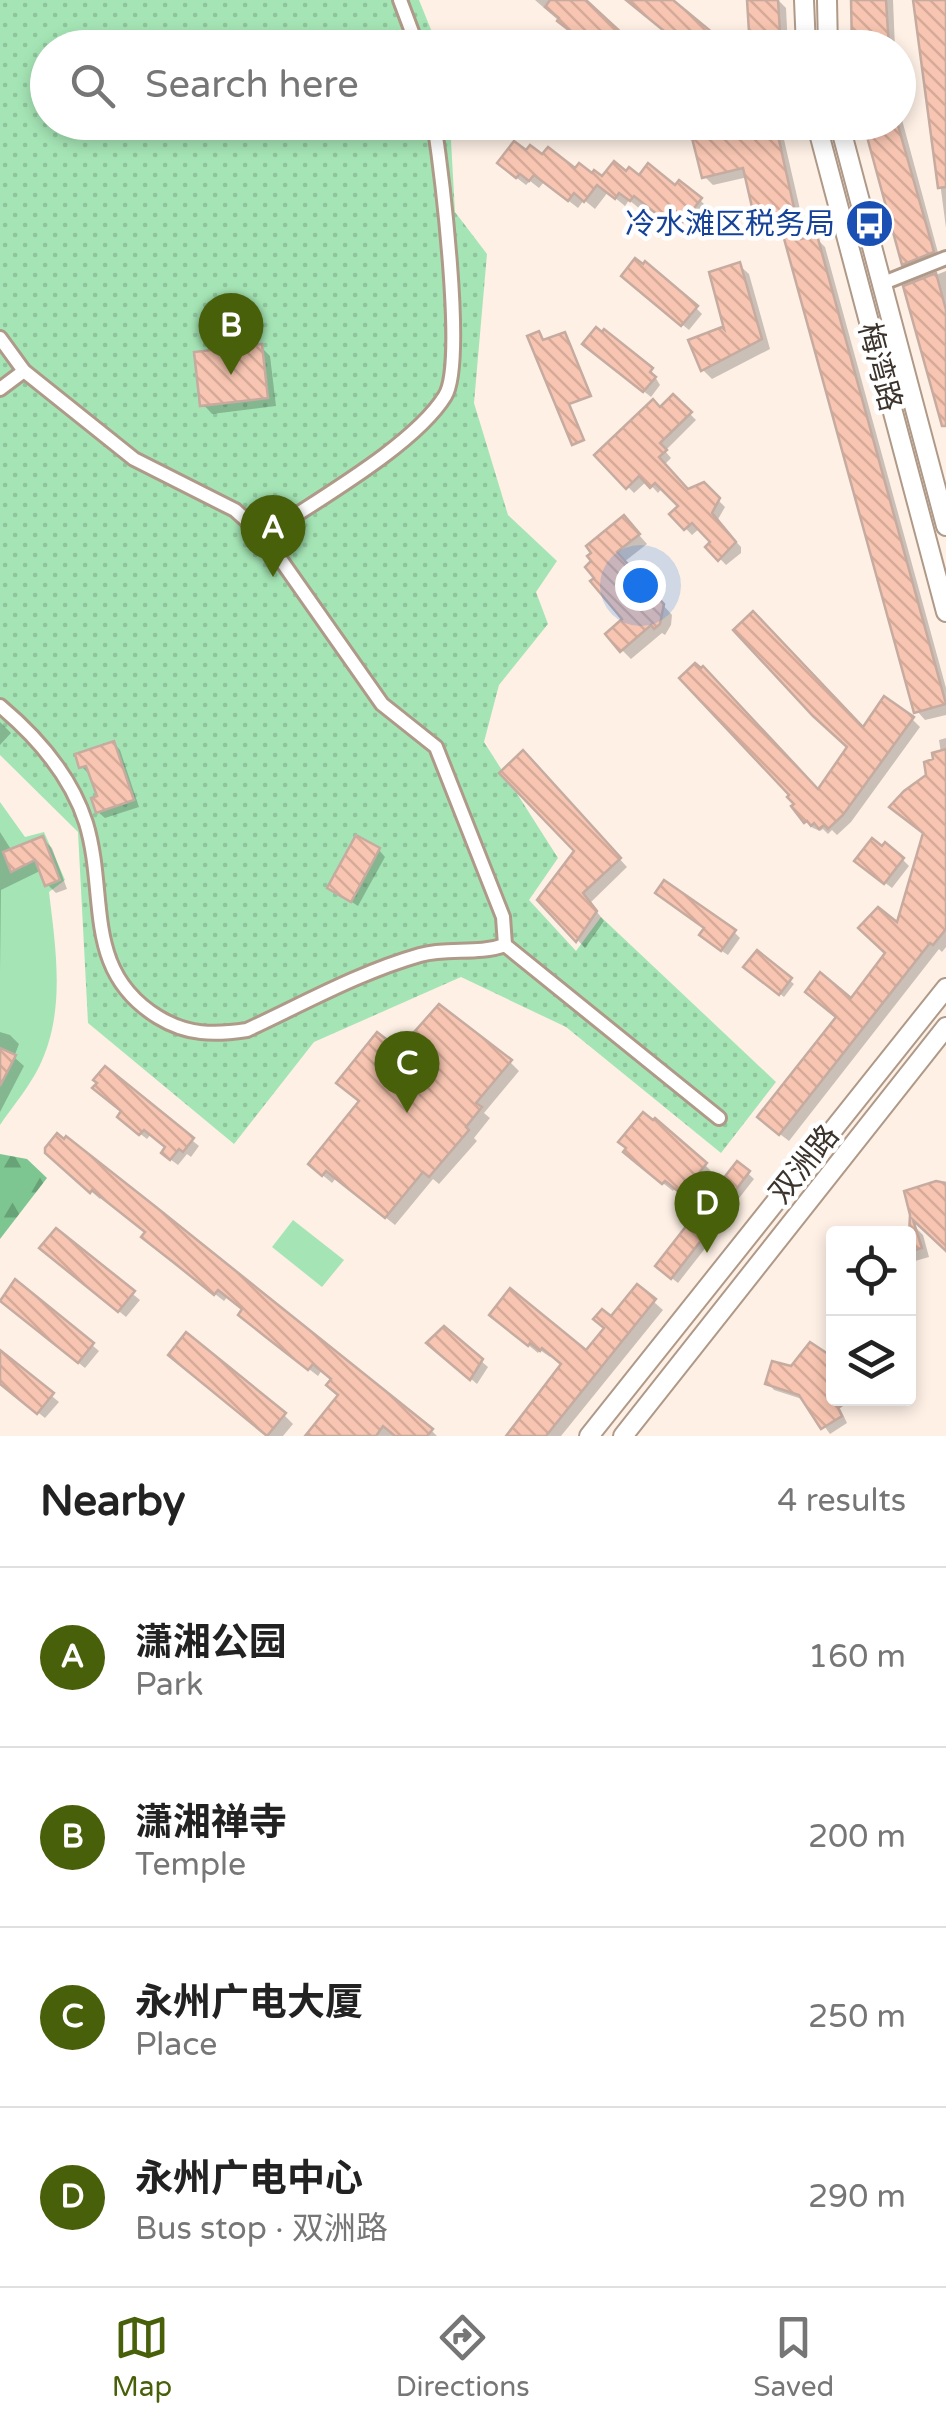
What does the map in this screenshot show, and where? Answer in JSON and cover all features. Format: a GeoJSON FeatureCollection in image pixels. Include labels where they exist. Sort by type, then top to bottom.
{"type":"FeatureCollection","features":[{"type":"Feature","properties":{"kind":"main road"},"geometry":{"type":"LineString","coordinates":[[804,0],[805,30]]}},
{"type":"Feature","properties":{"kind":"main road"},"geometry":{"type":"LineString","coordinates":[[826,0],[827,30]]}},
{"type":"Feature","properties":{"kind":"main road","name":"梅湾路"},"geometry":{"type":"LineString","coordinates":[[821,140],[946,612]]}},
{"type":"Feature","properties":{"kind":"main road","name":"梅湾路"},"geometry":{"type":"LineString","coordinates":[[844,140],[946,526]]}},
{"type":"Feature","properties":{"kind":"main road","name":"双洲路"},"geometry":{"type":"LineString","coordinates":[[590,1436],[946,988]]}},
{"type":"Feature","properties":{"kind":"main road","name":"双洲路"},"geometry":{"type":"LineString","coordinates":[[623,1436],[945,1028]]}},
{"type":"Feature","properties":{"kind":"main road"},"geometry":{"type":"LineString","coordinates":[[877,1073],[897,1089]]}},
{"type":"Feature","properties":{"kind":"street"},"geometry":{"type":"LineString","coordinates":[[400,0],[411,30]]}},
{"type":"Feature","properties":{"kind":"street"},"geometry":{"type":"LineString","coordinates":[[264,536],[411,436],[447,394],[453,378],[454,348],[437,140]]}},
{"type":"Feature","properties":{"kind":"street"},"geometry":{"type":"LineString","coordinates":[[881,284],[946,258]]}},
{"type":"Feature","properties":{"kind":"street"},"geometry":{"type":"LineString","coordinates":[[0,338],[24,371],[134,459],[235,510],[264,536],[382,704],[436,748],[503,917],[504,945],[719,1118]]}},
{"type":"Feature","properties":{"kind":"street"},"geometry":{"type":"LineString","coordinates":[[0,389],[24,371]]}},
{"type":"Feature","properties":{"kind":"street"},"geometry":{"type":"LineString","coordinates":[[0,706],[42,748],[62,773],[76,800],[92,854],[106,956],[119,983],[139,1005],[167,1022],[196,1033],[247,1030],[395,963],[446,949],[481,951],[504,945]]}},
{"type":"Feature","properties":{"kind":"green space"},"geometry":{"type":"Polygon","coordinates":[[[0,0],[419,0],[431,30],[30,30],[30,140],[451,140],[455,212],[487,254],[474,403],[508,515],[557,561],[536,592],[548,624],[499,685],[484,742],[558,858],[529,900],[576,951],[601,917],[776,1082],[721,1153],[566,1027],[461,977],[314,1042],[234,1144],[88,1023],[78,832],[0,755],[0,0]]]}},
{"type":"Feature","properties":{"kind":"green space"},"geometry":{"type":"Polygon","coordinates":[[[0,802],[25,837],[44,832],[65,880],[49,892],[57,981],[53,1025],[35,1074],[0,1125],[0,802]]]}},
{"type":"Feature","properties":{"kind":"green space"},"geometry":{"type":"Polygon","coordinates":[[[0,1154],[27,1159],[47,1178],[0,1239],[0,1154]]]}},
{"type":"Feature","properties":{"kind":"green space"},"geometry":{"type":"Polygon","coordinates":[[[293,1220],[344,1260],[322,1287],[272,1247],[293,1220]]]}},
{"type":"Feature","properties":{"kind":"building"},"geometry":{"type":"Polygon","coordinates":[[[550,0],[586,0],[618,30],[569,30],[545,7],[550,0]]]}},
{"type":"Feature","properties":{"kind":"building"},"geometry":{"type":"Polygon","coordinates":[[[626,0],[673,0],[709,30],[663,30],[626,0]]]}},
{"type":"Feature","properties":{"kind":"building"},"geometry":{"type":"Polygon","coordinates":[[[747,0],[778,0],[780,30],[749,30],[747,0]]]}},
{"type":"Feature","properties":{"kind":"building"},"geometry":{"type":"Polygon","coordinates":[[[851,0],[886,0],[888,30],[852,30],[851,0]]]}},
{"type":"Feature","properties":{"kind":"building"},"geometry":{"type":"Polygon","coordinates":[[[913,0],[946,0],[946,187],[938,188],[913,0]]]}},
{"type":"Feature","properties":{"kind":"building"},"geometry":{"type":"Polygon","coordinates":[[[692,140],[779,140],[801,239],[817,235],[946,704],[914,713],[780,224],[757,229],[743,168],[702,178],[692,140]]]}},
{"type":"Feature","properties":{"kind":"building"},"geometry":{"type":"Polygon","coordinates":[[[868,140],[902,140],[934,252],[902,265],[868,140]]]}},
{"type":"Feature","properties":{"kind":"building"},"geometry":{"type":"Polygon","coordinates":[[[514,141],[526,150],[530,145],[542,154],[548,147],[575,168],[579,163],[602,176],[614,161],[639,175],[648,163],[675,185],[679,180],[702,198],[683,222],[669,211],[663,219],[634,196],[630,201],[619,193],[615,199],[597,185],[584,202],[574,193],[568,201],[534,175],[529,181],[520,174],[516,178],[497,163],[514,141]]]}},
{"type":"Feature","properties":{"kind":"building"},"geometry":{"type":"Polygon","coordinates":[[[635,258],[643,264],[645,261],[698,306],[681,326],[621,276],[635,258]]]}},
{"type":"Feature","properties":{"kind":"building"},"geometry":{"type":"Polygon","coordinates":[[[740,262],[762,339],[701,371],[688,340],[724,329],[709,272],[740,262]]]}},
{"type":"Feature","properties":{"kind":"building"},"geometry":{"type":"Polygon","coordinates":[[[936,273],[946,310],[946,426],[942,426],[903,286],[936,273]]]}},
{"type":"Feature","properties":{"kind":"building"},"geometry":{"type":"Polygon","coordinates":[[[596,327],[602,332],[604,329],[653,368],[650,372],[656,377],[643,392],[582,344],[596,327]]]}},
{"type":"Feature","properties":{"kind":"building"},"geometry":{"type":"Polygon","coordinates":[[[539,331],[543,340],[565,332],[591,396],[569,404],[584,440],[572,445],[527,336],[539,331]]]}},
{"type":"Feature","properties":{"kind":"building"},"geometry":{"type":"Polygon","coordinates":[[[262,344],[268,398],[200,406],[194,352],[262,344]]]}},
{"type":"Feature","properties":{"kind":"building"},"geometry":{"type":"Polygon","coordinates":[[[673,394],[692,412],[660,443],[667,450],[659,457],[688,489],[704,482],[720,498],[712,513],[736,542],[718,561],[705,547],[710,542],[692,523],[684,530],[669,514],[678,506],[655,483],[650,488],[639,476],[626,489],[594,455],[653,399],[660,407],[673,394]]]}},
{"type":"Feature","properties":{"kind":"building"},"geometry":{"type":"Polygon","coordinates":[[[624,515],[640,534],[617,552],[664,604],[660,624],[654,629],[651,625],[620,652],[605,634],[622,619],[590,581],[594,578],[585,567],[591,561],[586,546],[624,515]]]}},
{"type":"Feature","properties":{"kind":"building"},"geometry":{"type":"Polygon","coordinates":[[[753,611],[863,727],[884,696],[914,717],[843,815],[828,829],[804,823],[791,806],[794,804],[789,795],[679,678],[695,663],[703,666],[818,789],[847,747],[733,630],[753,611]]]}},
{"type":"Feature","properties":{"kind":"building"},"geometry":{"type":"Polygon","coordinates":[[[114,741],[134,800],[96,813],[91,798],[97,796],[86,766],[79,768],[75,754],[114,741]]]}},
{"type":"Feature","properties":{"kind":"building"},"geometry":{"type":"Polygon","coordinates":[[[946,749],[946,929],[933,945],[930,943],[779,1135],[757,1117],[836,1017],[805,992],[820,972],[851,998],[885,953],[858,928],[878,907],[897,922],[923,833],[889,807],[926,775],[924,762],[933,759],[932,753],[946,749]]]}},
{"type":"Feature","properties":{"kind":"building"},"geometry":{"type":"Polygon","coordinates":[[[523,750],[621,858],[583,893],[597,911],[576,942],[537,900],[574,851],[499,773],[523,750]]]}},
{"type":"Feature","properties":{"kind":"building"},"geometry":{"type":"Polygon","coordinates":[[[356,835],[380,848],[351,902],[327,888],[356,835]]]}},
{"type":"Feature","properties":{"kind":"building"},"geometry":{"type":"Polygon","coordinates":[[[43,836],[60,880],[45,886],[35,860],[11,872],[3,852],[43,836]]]}},
{"type":"Feature","properties":{"kind":"building"},"geometry":{"type":"Polygon","coordinates":[[[872,838],[882,846],[885,842],[904,858],[884,884],[854,861],[872,838]]]}},
{"type":"Feature","properties":{"kind":"building"},"geometry":{"type":"Polygon","coordinates":[[[664,880],[736,930],[721,951],[699,935],[704,928],[655,893],[664,880]]]}},
{"type":"Feature","properties":{"kind":"building"},"geometry":{"type":"Polygon","coordinates":[[[757,950],[792,978],[779,995],[743,967],[757,950]]]}},
{"type":"Feature","properties":{"kind":"building"},"geometry":{"type":"Polygon","coordinates":[[[439,1004],[512,1060],[476,1103],[482,1107],[466,1127],[469,1130],[429,1177],[423,1172],[385,1218],[326,1171],[322,1176],[308,1164],[359,1101],[336,1083],[377,1032],[399,1049],[439,1004]]]}},
{"type":"Feature","properties":{"kind":"building"},"geometry":{"type":"Polygon","coordinates":[[[0,1048],[16,1055],[0,1086],[0,1048]]]}},
{"type":"Feature","properties":{"kind":"building"},"geometry":{"type":"Polygon","coordinates":[[[105,1066],[194,1138],[183,1152],[179,1149],[170,1160],[161,1153],[165,1147],[144,1130],[139,1135],[117,1117],[121,1111],[92,1088],[97,1083],[93,1080],[105,1066]]]}},
{"type":"Feature","properties":{"kind":"building"},"geometry":{"type":"Polygon","coordinates":[[[643,1112],[707,1163],[685,1190],[683,1187],[679,1192],[665,1181],[662,1184],[623,1152],[626,1148],[618,1142],[643,1112]]]}},
{"type":"Feature","properties":{"kind":"building"},"geometry":{"type":"Polygon","coordinates":[[[57,1133],[64,1139],[66,1136],[433,1429],[427,1436],[395,1436],[383,1426],[376,1436],[305,1436],[338,1395],[326,1385],[331,1379],[313,1364],[308,1370],[267,1338],[238,1315],[242,1309],[218,1290],[214,1295],[141,1237],[145,1232],[92,1190],[90,1193],[45,1153],[57,1133]]]}},
{"type":"Feature","properties":{"kind":"building"},"geometry":{"type":"Polygon","coordinates":[[[737,1161],[750,1171],[732,1195],[735,1197],[671,1279],[655,1266],[737,1161]]]}},
{"type":"Feature","properties":{"kind":"building"},"geometry":{"type":"Polygon","coordinates":[[[936,1181],[946,1183],[946,1251],[913,1220],[915,1226],[909,1226],[904,1191],[936,1181]]]}},
{"type":"Feature","properties":{"kind":"building"},"geometry":{"type":"Polygon","coordinates":[[[56,1228],[135,1291],[118,1312],[39,1248],[56,1228]]]}},
{"type":"Feature","properties":{"kind":"building"},"geometry":{"type":"Polygon","coordinates":[[[15,1279],[94,1343],[78,1363],[0,1301],[15,1279]]]}},
{"type":"Feature","properties":{"kind":"building"},"geometry":{"type":"Polygon","coordinates":[[[637,1284],[656,1299],[546,1436],[506,1436],[561,1364],[542,1348],[540,1351],[530,1343],[528,1346],[489,1315],[510,1288],[586,1350],[604,1328],[593,1319],[602,1309],[611,1316],[637,1284]]]}},
{"type":"Feature","properties":{"kind":"building"},"geometry":{"type":"Polygon","coordinates":[[[444,1326],[483,1359],[470,1380],[426,1343],[444,1326]]]}},
{"type":"Feature","properties":{"kind":"building"},"geometry":{"type":"Polygon","coordinates":[[[186,1332],[286,1413],[267,1436],[168,1355],[186,1332]]]}},
{"type":"Feature","properties":{"kind":"building"},"geometry":{"type":"Polygon","coordinates":[[[810,1342],[826,1353],[826,1406],[841,1406],[838,1408],[842,1416],[821,1429],[799,1395],[765,1384],[772,1361],[791,1366],[810,1342]]]}},
{"type":"Feature","properties":{"kind":"building"},"geometry":{"type":"Polygon","coordinates":[[[0,1350],[54,1393],[37,1414],[0,1384],[0,1350]]]}},
{"type":"Feature","properties":{"kind":"place","name":"冷水滩区税务局"},"geometry":{"type":"Point","coordinates":[870,224]}},
{"type":"Feature","properties":{"kind":"place","name":"潇湘禅寺"},"geometry":{"type":"Point","coordinates":[231,375]}},
{"type":"Feature","properties":{"kind":"place","name":"潇湘公园"},"geometry":{"type":"Point","coordinates":[273,577]}},
{"type":"Feature","properties":{"kind":"place","name":"永州广电大厦"},"geometry":{"type":"Point","coordinates":[407,1113]}},
{"type":"Feature","properties":{"kind":"place","name":"永州广电中心"},"geometry":{"type":"Point","coordinates":[707,1253]}}]}
